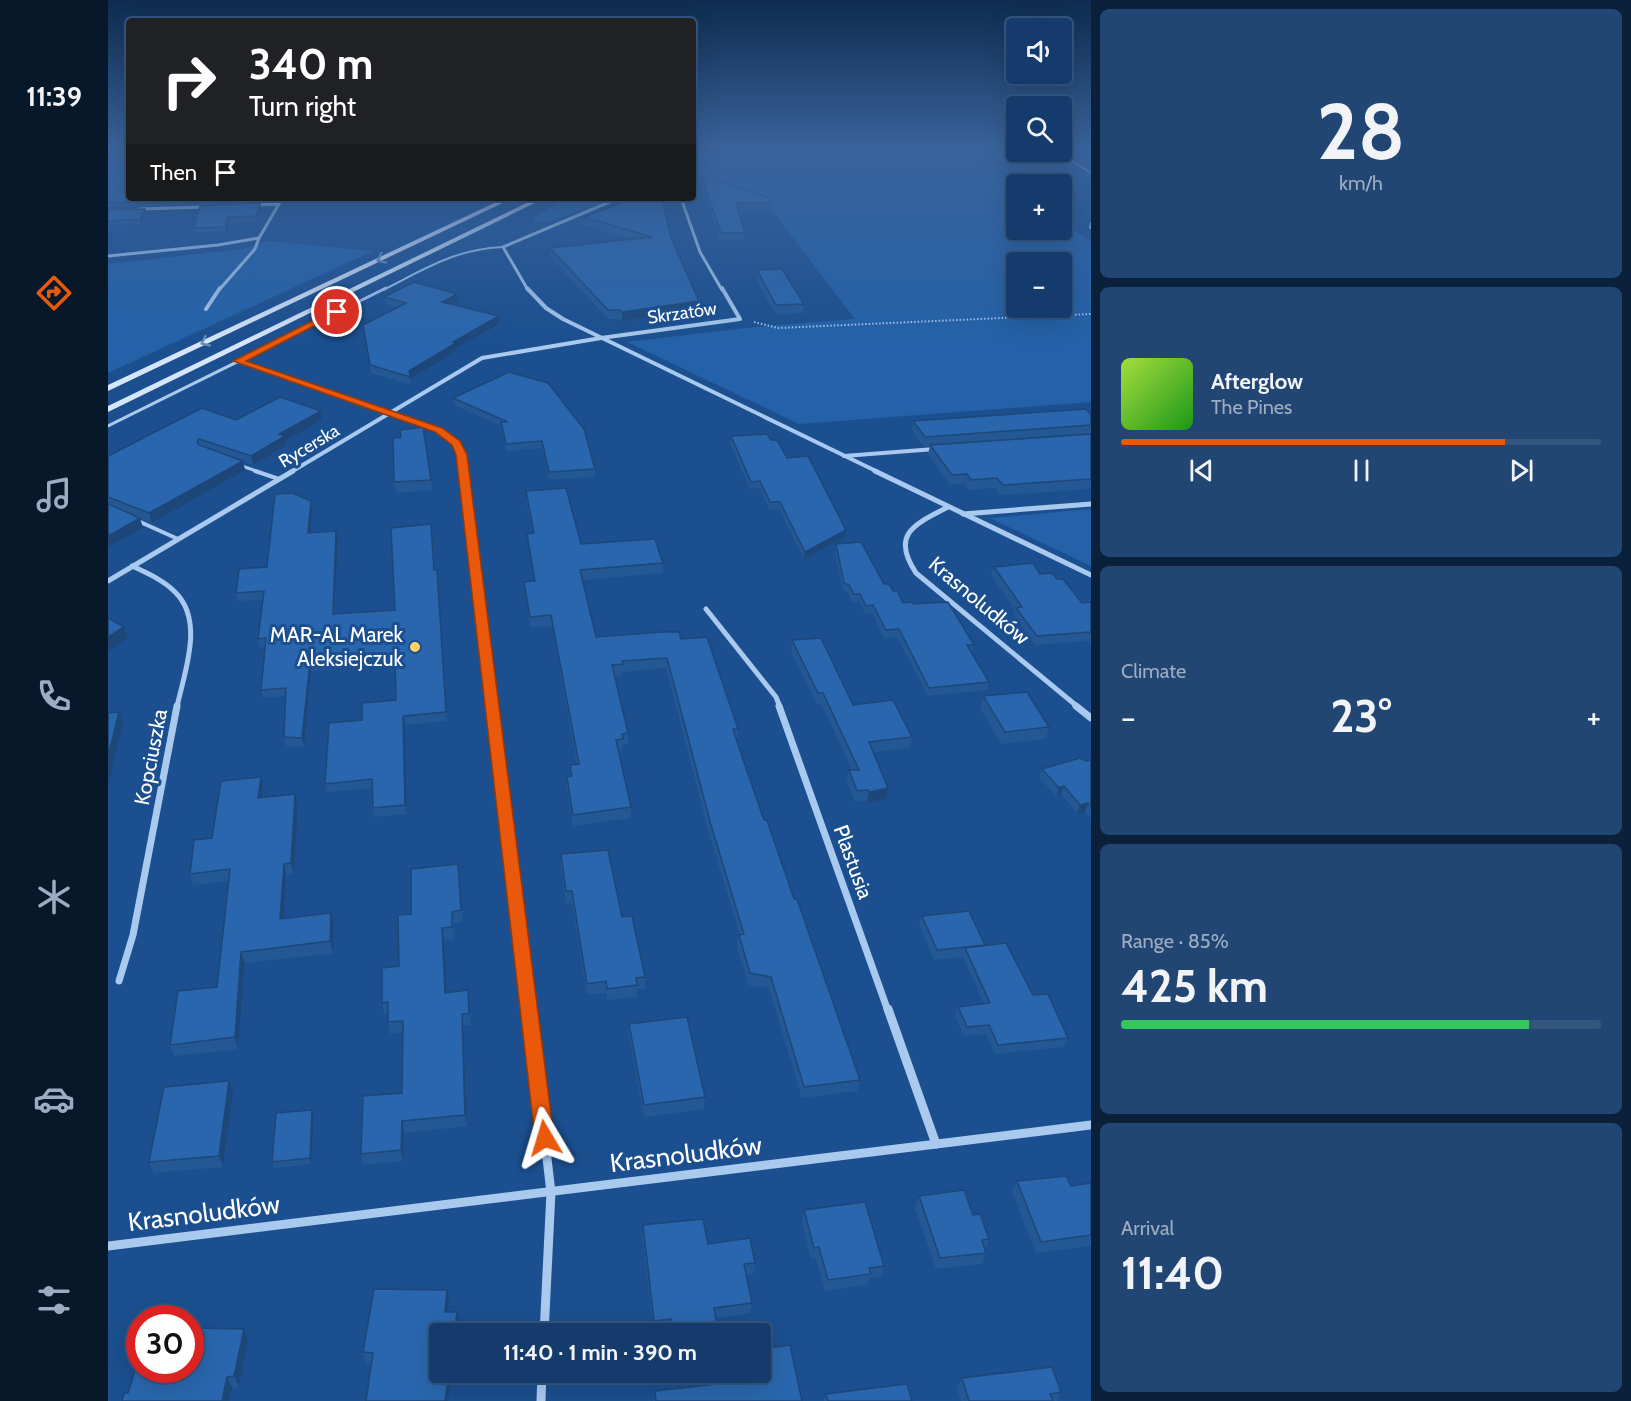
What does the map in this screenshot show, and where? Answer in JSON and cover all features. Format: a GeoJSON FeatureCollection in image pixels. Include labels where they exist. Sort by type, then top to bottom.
{"type":"FeatureCollection","features":[{"type":"Feature","properties":{"kind":"main road"},"geometry":{"type":"LineString","coordinates":[[108,388],[480,212]]}},
{"type":"Feature","properties":{"kind":"main road"},"geometry":{"type":"LineString","coordinates":[[108,410],[513,212]]}},
{"type":"Feature","properties":{"kind":"street"},"geometry":{"type":"LineString","coordinates":[[206,309],[227,278],[255,249],[274,212]]}},
{"type":"Feature","properties":{"kind":"street"},"geometry":{"type":"LineString","coordinates":[[503,247],[585,212]]}},
{"type":"Feature","properties":{"kind":"street","name":"Skrzatów"},"geometry":{"type":"LineString","coordinates":[[601,338],[740,319],[700,252],[688,212]]}},
{"type":"Feature","properties":{"kind":"street"},"geometry":{"type":"LineString","coordinates":[[108,256],[218,245],[260,238]]}},
{"type":"Feature","properties":{"kind":"street","name":"Skrzatów"},"geometry":{"type":"LineString","coordinates":[[503,247],[523,283],[539,303],[557,315],[1091,575]]}},
{"type":"Feature","properties":{"kind":"street","name":"Rycerska"},"geometry":{"type":"LineString","coordinates":[[108,581],[482,358],[601,338]]}},
{"type":"Feature","properties":{"kind":"street"},"geometry":{"type":"LineString","coordinates":[[238,361],[438,430],[449,436],[462,455],[551,1192],[545,1323]]}},
{"type":"Feature","properties":{"kind":"street"},"geometry":{"type":"LineString","coordinates":[[843,456],[938,449]]}},
{"type":"Feature","properties":{"kind":"street","name":"Skrzatów"},"geometry":{"type":"LineString","coordinates":[[963,514],[1091,504]]}},
{"type":"Feature","properties":{"kind":"street","name":"Krasnoludków"},"geometry":{"type":"LineString","coordinates":[[948,507],[915,525],[904,537],[903,549],[907,562],[916,573],[1091,718]]}},
{"type":"Feature","properties":{"kind":"street","name":"Kopciuszka"},"geometry":{"type":"LineString","coordinates":[[119,981],[133,935],[190,640],[189,614],[181,598],[161,581],[132,566]]}},
{"type":"Feature","properties":{"kind":"street","name":"Plastusia"},"geometry":{"type":"LineString","coordinates":[[706,609],[776,697],[936,1144]]}},
{"type":"Feature","properties":{"kind":"street","name":"Krasnoludków"},"geometry":{"type":"LineString","coordinates":[[108,1246],[1091,1125]]}},
{"type":"Feature","properties":{"kind":"street"},"geometry":{"type":"LineString","coordinates":[[541,1401],[542,1383]]}},
{"type":"Feature","properties":{"kind":"lane"},"geometry":{"type":"LineString","coordinates":[[1090,228],[1091,223]]}},
{"type":"Feature","properties":{"kind":"lane"},"geometry":{"type":"LineString","coordinates":[[108,426],[455,254],[478,248],[503,247]]}},
{"type":"Feature","properties":{"kind":"lane"},"geometry":{"type":"LineString","coordinates":[[236,464],[279,479]]}},
{"type":"Feature","properties":{"kind":"lane"},"geometry":{"type":"LineString","coordinates":[[128,517],[178,539]]}},
{"type":"Feature","properties":{"kind":"path"},"geometry":{"type":"LineString","coordinates":[[740,319],[778,328],[1091,314]]}},
{"type":"Feature","properties":{"kind":"shaded area"},"geometry":{"type":"Polygon","coordinates":[[[542,212],[575,212],[550,221],[537,222],[533,218],[542,212]]]}},
{"type":"Feature","properties":{"kind":"shaded area"},"geometry":{"type":"Polygon","coordinates":[[[774,212],[1006,212],[1006,240],[1072,240],[1072,228],[1091,242],[1091,402],[799,424],[627,342],[754,327],[855,319],[774,212]]]}},
{"type":"Feature","properties":{"kind":"shaded area"},"geometry":{"type":"Polygon","coordinates":[[[268,241],[373,251],[108,373],[108,264],[243,249],[268,241]]]}},
{"type":"Feature","properties":{"kind":"shaded area"},"geometry":{"type":"Polygon","coordinates":[[[1091,509],[1091,566],[990,518],[1091,509]]]}},
{"type":"Feature","properties":{"kind":"building"},"geometry":{"type":"Polygon","coordinates":[[[108,212],[143,212],[140,219],[108,221],[108,212]]]}},
{"type":"Feature","properties":{"kind":"building"},"geometry":{"type":"Polygon","coordinates":[[[198,212],[257,212],[256,216],[228,217],[225,227],[194,228],[198,212]]]}},
{"type":"Feature","properties":{"kind":"building"},"geometry":{"type":"Polygon","coordinates":[[[596,212],[665,212],[671,238],[699,301],[622,312],[608,310],[550,248],[652,237],[584,217],[596,212]]]}},
{"type":"Feature","properties":{"kind":"building"},"geometry":{"type":"Polygon","coordinates":[[[714,212],[739,212],[745,233],[721,233],[714,212]]]}},
{"type":"Feature","properties":{"kind":"building"},"geometry":{"type":"Polygon","coordinates":[[[782,269],[804,304],[776,305],[757,270],[782,269]]]}},
{"type":"Feature","properties":{"kind":"building"},"geometry":{"type":"Polygon","coordinates":[[[414,282],[457,294],[442,302],[499,316],[453,342],[456,343],[409,371],[410,377],[370,365],[363,325],[406,303],[384,297],[414,282]]]}},
{"type":"Feature","properties":{"kind":"building"},"geometry":{"type":"Polygon","coordinates":[[[509,372],[548,383],[584,429],[595,469],[549,472],[542,441],[506,444],[501,422],[508,422],[453,398],[509,372]]]}},
{"type":"Feature","properties":{"kind":"building"},"geometry":{"type":"Polygon","coordinates":[[[280,397],[321,411],[279,434],[285,436],[251,456],[199,439],[197,442],[199,445],[243,461],[149,513],[108,497],[108,456],[202,408],[236,420],[280,397]]]}},
{"type":"Feature","properties":{"kind":"building"},"geometry":{"type":"Polygon","coordinates":[[[1086,409],[1091,415],[1091,425],[925,437],[913,421],[1086,409]]]}},
{"type":"Feature","properties":{"kind":"building"},"geometry":{"type":"Polygon","coordinates":[[[423,427],[431,480],[394,482],[393,438],[401,437],[400,430],[423,427]]]}},
{"type":"Feature","properties":{"kind":"building"},"geometry":{"type":"Polygon","coordinates":[[[767,434],[771,440],[777,440],[787,458],[808,456],[846,530],[805,552],[780,502],[770,502],[760,481],[751,482],[731,436],[767,434]]]}},
{"type":"Feature","properties":{"kind":"building"},"geometry":{"type":"Polygon","coordinates":[[[1091,434],[1091,479],[1003,485],[997,478],[971,480],[967,474],[952,475],[930,445],[1091,434]]]}},
{"type":"Feature","properties":{"kind":"building"},"geometry":{"type":"Polygon","coordinates":[[[566,488],[581,544],[655,539],[663,563],[580,570],[596,637],[679,632],[681,639],[707,637],[738,729],[733,729],[747,771],[764,820],[767,820],[794,899],[797,899],[860,1080],[804,1087],[771,977],[750,973],[739,935],[744,934],[711,825],[667,658],[622,661],[623,664],[612,665],[628,733],[622,734],[623,739],[616,740],[631,807],[573,815],[567,777],[572,776],[570,765],[579,764],[551,615],[530,617],[524,582],[535,581],[527,534],[534,533],[526,491],[566,488]]]}},
{"type":"Feature","properties":{"kind":"building"},"geometry":{"type":"Polygon","coordinates":[[[292,493],[311,501],[308,533],[336,531],[333,614],[395,610],[391,528],[431,524],[434,570],[437,570],[446,712],[403,716],[405,805],[373,808],[372,779],[325,784],[329,723],[362,720],[362,703],[396,700],[395,655],[310,662],[302,738],[284,737],[286,688],[261,690],[266,638],[258,639],[264,591],[236,593],[239,569],[267,567],[275,494],[292,493]]]}},
{"type":"Feature","properties":{"kind":"building"},"geometry":{"type":"Polygon","coordinates":[[[108,504],[140,518],[108,536],[108,504]]]}},
{"type":"Feature","properties":{"kind":"building"},"geometry":{"type":"Polygon","coordinates":[[[861,542],[884,584],[889,584],[893,591],[897,591],[903,603],[948,602],[974,645],[967,645],[989,682],[929,688],[899,629],[886,630],[873,605],[866,606],[860,594],[854,594],[849,585],[844,583],[836,544],[861,542]]]}},
{"type":"Feature","properties":{"kind":"building"},"geometry":{"type":"Polygon","coordinates":[[[1033,563],[1040,574],[1052,573],[1057,579],[1063,579],[1082,603],[1091,602],[1091,633],[1037,636],[1016,608],[1022,607],[994,567],[1033,563]]]}},
{"type":"Feature","properties":{"kind":"building"},"geometry":{"type":"Polygon","coordinates":[[[108,618],[124,627],[108,637],[108,618]]]}},
{"type":"Feature","properties":{"kind":"building"},"geometry":{"type":"Polygon","coordinates":[[[821,638],[853,705],[893,700],[912,737],[869,742],[888,788],[869,792],[868,790],[857,791],[849,770],[859,770],[823,693],[818,693],[792,640],[821,638]]]}},
{"type":"Feature","properties":{"kind":"building"},"geometry":{"type":"Polygon","coordinates":[[[1027,692],[1049,727],[1005,732],[983,696],[1027,692]]]}},
{"type":"Feature","properties":{"kind":"building"},"geometry":{"type":"Polygon","coordinates":[[[119,712],[108,757],[108,713],[119,712]]]}},
{"type":"Feature","properties":{"kind":"building"},"geometry":{"type":"Polygon","coordinates":[[[1080,758],[1086,761],[1091,760],[1091,806],[1088,803],[1080,805],[1064,786],[1059,788],[1042,769],[1080,758]]]}},
{"type":"Feature","properties":{"kind":"building"},"geometry":{"type":"Polygon","coordinates":[[[261,777],[258,798],[295,794],[291,863],[284,864],[280,919],[331,913],[330,941],[241,952],[235,1037],[170,1045],[178,991],[217,987],[230,869],[190,874],[194,840],[212,838],[221,781],[261,777]]]}},
{"type":"Feature","properties":{"kind":"building"},"geometry":{"type":"Polygon","coordinates":[[[608,850],[622,917],[632,916],[645,977],[636,978],[637,985],[607,989],[606,981],[587,984],[572,891],[566,891],[561,854],[608,850]]]}},
{"type":"Feature","properties":{"kind":"building"},"geometry":{"type":"Polygon","coordinates":[[[458,864],[461,910],[452,912],[452,927],[442,928],[445,993],[468,990],[469,1014],[462,1014],[465,1115],[402,1121],[401,1150],[361,1154],[363,1096],[402,1093],[403,1021],[388,1022],[388,1002],[382,1003],[382,968],[399,966],[398,915],[411,914],[411,869],[458,864]]]}},
{"type":"Feature","properties":{"kind":"building"},"geometry":{"type":"Polygon","coordinates":[[[969,911],[985,945],[937,950],[922,916],[969,911]]]}},
{"type":"Feature","properties":{"kind":"building"},"geometry":{"type":"Polygon","coordinates":[[[1006,943],[1033,995],[1048,994],[1068,1038],[998,1045],[989,1025],[967,1027],[958,1007],[990,1003],[965,948],[1006,943]]]}},
{"type":"Feature","properties":{"kind":"building"},"geometry":{"type":"Polygon","coordinates":[[[687,1017],[705,1097],[644,1105],[629,1024],[687,1017]]]}},
{"type":"Feature","properties":{"kind":"building"},"geometry":{"type":"Polygon","coordinates":[[[229,1081],[219,1156],[149,1162],[164,1087],[229,1081]]]}},
{"type":"Feature","properties":{"kind":"building"},"geometry":{"type":"Polygon","coordinates":[[[312,1110],[310,1158],[272,1162],[276,1113],[312,1110]]]}},
{"type":"Feature","properties":{"kind":"building"},"geometry":{"type":"Polygon","coordinates":[[[1066,1176],[1071,1186],[1091,1183],[1091,1235],[1041,1242],[1017,1181],[1066,1176]]]}},
{"type":"Feature","properties":{"kind":"building"},"geometry":{"type":"Polygon","coordinates":[[[964,1190],[973,1215],[980,1214],[989,1239],[982,1240],[986,1253],[940,1258],[919,1196],[964,1190]]]}},
{"type":"Feature","properties":{"kind":"building"},"geometry":{"type":"Polygon","coordinates":[[[865,1202],[884,1266],[869,1268],[871,1274],[828,1280],[819,1247],[814,1248],[804,1210],[865,1202]]]}},
{"type":"Feature","properties":{"kind":"building"},"geometry":{"type":"Polygon","coordinates":[[[703,1219],[708,1244],[750,1238],[755,1263],[744,1264],[752,1303],[714,1308],[717,1323],[671,1323],[671,1319],[654,1321],[643,1225],[703,1219]]]}},
{"type":"Feature","properties":{"kind":"building"},"geometry":{"type":"Polygon","coordinates":[[[374,1289],[447,1290],[445,1312],[457,1312],[456,1323],[429,1323],[429,1383],[447,1383],[445,1401],[366,1401],[373,1353],[363,1352],[374,1289]]]}},
{"type":"Feature","properties":{"kind":"building"},"geometry":{"type":"Polygon","coordinates":[[[204,1328],[244,1329],[234,1376],[227,1377],[222,1401],[122,1401],[124,1393],[128,1393],[131,1383],[204,1383],[204,1328]]]}},
{"type":"Feature","properties":{"kind":"building"},"geometry":{"type":"Polygon","coordinates":[[[790,1345],[802,1401],[656,1401],[655,1391],[725,1383],[771,1383],[771,1348],[790,1345]]]}},
{"type":"Feature","properties":{"kind":"building"},"geometry":{"type":"Polygon","coordinates":[[[1052,1367],[1061,1392],[1050,1394],[1053,1401],[969,1401],[962,1378],[1052,1367]]]}},
{"type":"Feature","properties":{"kind":"building"},"geometry":{"type":"Polygon","coordinates":[[[907,1384],[912,1401],[828,1401],[826,1394],[907,1384]]]}},
{"type":"Feature","properties":{"kind":"place","name":"MAR-AL Marek Aleksiejczuk"},"geometry":{"type":"Point","coordinates":[415,647]}},
{"type":"Feature","properties":{"kind":"route"},"geometry":{"type":"LineString","coordinates":[[337,312],[238,361],[438,430],[449,436],[462,455],[545,1138]]}}]}
